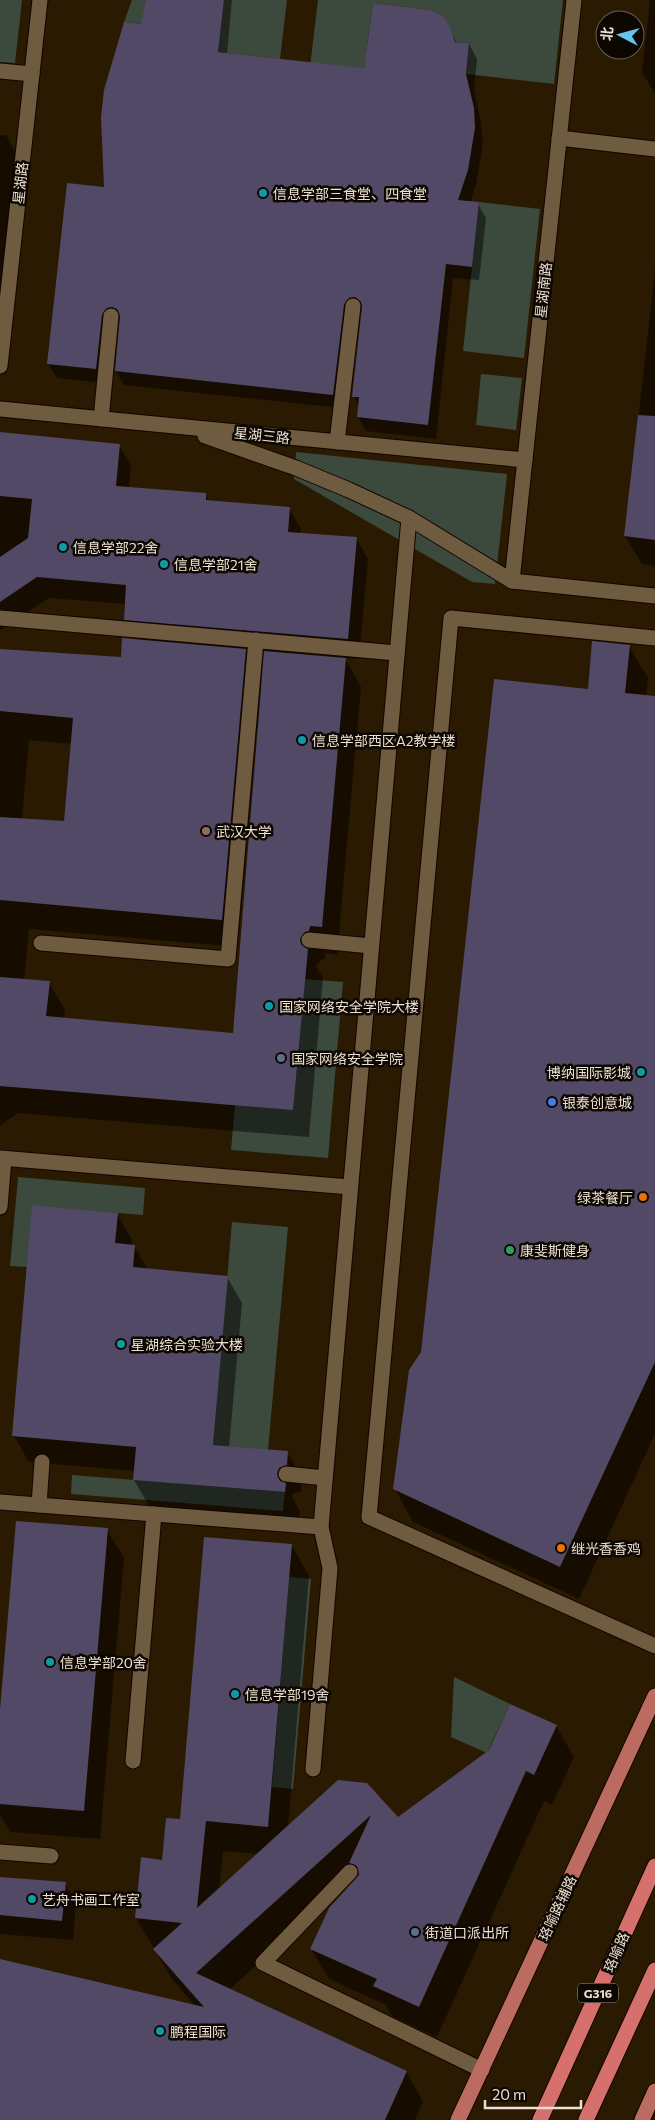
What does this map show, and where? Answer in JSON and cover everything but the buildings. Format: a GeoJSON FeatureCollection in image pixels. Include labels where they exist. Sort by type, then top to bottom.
{"type":"FeatureCollection","features":[{"type":"Feature","properties":{"kind":"highway","name":"珞喻路"},"geometry":{"type":"LineString","coordinates":[[540,2120],[655,1866]]}},
{"type":"Feature","properties":{"kind":"highway","name":"G316"},"geometry":{"type":"LineString","coordinates":[[586,2120],[655,1970]]}},
{"type":"Feature","properties":{"kind":"main road","name":"珞喻路辅路"},"geometry":{"type":"LineString","coordinates":[[458,2120],[655,1696]]}},
{"type":"Feature","properties":{"kind":"main road"},"geometry":{"type":"LineString","coordinates":[[642,2120],[655,2091]]}},
{"type":"Feature","properties":{"kind":"street","name":"星湖路"},"geometry":{"type":"LineString","coordinates":[[0,366],[40,0]]}},
{"type":"Feature","properties":{"kind":"street","name":"星湖南路"},"geometry":{"type":"LineString","coordinates":[[512,581],[574,0]]}},
{"type":"Feature","properties":{"kind":"street"},"geometry":{"type":"LineString","coordinates":[[0,71],[32,74]]}},
{"type":"Feature","properties":{"kind":"street"},"geometry":{"type":"LineString","coordinates":[[560,138],[655,149]]}},
{"type":"Feature","properties":{"kind":"street"},"geometry":{"type":"LineString","coordinates":[[337,442],[353,306]]}},
{"type":"Feature","properties":{"kind":"street"},"geometry":{"type":"LineString","coordinates":[[100,419],[111,316]]}},
{"type":"Feature","properties":{"kind":"street","name":"星湖三路"},"geometry":{"type":"LineString","coordinates":[[0,409],[525,460]]}},
{"type":"Feature","properties":{"kind":"street"},"geometry":{"type":"LineString","coordinates":[[175,426],[296,468],[350,490],[409,518],[512,581],[655,596]]}},
{"type":"Feature","properties":{"kind":"street"},"geometry":{"type":"LineString","coordinates":[[313,1769],[330,1568],[320,1527],[409,518]]}},
{"type":"Feature","properties":{"kind":"street"},"geometry":{"type":"LineString","coordinates":[[0,618],[397,653]]}},
{"type":"Feature","properties":{"kind":"street"},"geometry":{"type":"LineString","coordinates":[[655,638],[452,618],[369,1517],[655,1646]]}},
{"type":"Feature","properties":{"kind":"street"},"geometry":{"type":"LineString","coordinates":[[41,942],[228,958],[236,934],[256,640]]}},
{"type":"Feature","properties":{"kind":"street"},"geometry":{"type":"LineString","coordinates":[[308,940],[371,946]]}},
{"type":"Feature","properties":{"kind":"street"},"geometry":{"type":"LineString","coordinates":[[0,1207],[2,1159],[350,1187]]}},
{"type":"Feature","properties":{"kind":"street"},"geometry":{"type":"LineString","coordinates":[[39,1505],[42,1462]]}},
{"type":"Feature","properties":{"kind":"street"},"geometry":{"type":"LineString","coordinates":[[286,1474],[325,1478]]}},
{"type":"Feature","properties":{"kind":"street"},"geometry":{"type":"LineString","coordinates":[[0,1502],[320,1527]]}},
{"type":"Feature","properties":{"kind":"street"},"geometry":{"type":"LineString","coordinates":[[133,1761],[154,1514]]}},
{"type":"Feature","properties":{"kind":"street"},"geometry":{"type":"LineString","coordinates":[[0,1852],[50,1856]]}},
{"type":"Feature","properties":{"kind":"street"},"geometry":{"type":"LineString","coordinates":[[350,1872],[263,1963],[482,2070]]}},
{"type":"Feature","properties":{"kind":"green space"},"geometry":{"type":"Polygon","coordinates":[[[0,0],[22,0],[15,63],[0,62],[0,0]]]}},
{"type":"Feature","properties":{"kind":"green space"},"geometry":{"type":"Polygon","coordinates":[[[132,0],[146,0],[142,24],[124,22],[132,0]]]}},
{"type":"Feature","properties":{"kind":"green space"},"geometry":{"type":"Polygon","coordinates":[[[224,0],[287,0],[280,59],[218,52],[224,0]]]}},
{"type":"Feature","properties":{"kind":"green space"},"geometry":{"type":"Polygon","coordinates":[[[318,0],[563,0],[554,84],[466,74],[469,43],[455,42],[442,15],[430,10],[373,3],[364,68],[307,92],[318,0]]]}},
{"type":"Feature","properties":{"kind":"green space"},"geometry":{"type":"Polygon","coordinates":[[[479,202],[540,209],[524,358],[463,351],[479,202]]]}},
{"type":"Feature","properties":{"kind":"green space"},"geometry":{"type":"Polygon","coordinates":[[[481,374],[522,378],[516,430],[476,425],[481,374]]]}},
{"type":"Feature","properties":{"kind":"green space"},"geometry":{"type":"Polygon","coordinates":[[[296,452],[507,474],[495,584],[472,582],[294,479],[296,452]]]}},
{"type":"Feature","properties":{"kind":"green space"},"geometry":{"type":"Polygon","coordinates":[[[305,979],[343,982],[328,1158],[231,1150],[235,1105],[293,1109],[305,979]]]}},
{"type":"Feature","properties":{"kind":"green space"},"geometry":{"type":"Polygon","coordinates":[[[18,1177],[145,1188],[143,1215],[33,1206],[27,1267],[10,1266],[18,1177]]]}},
{"type":"Feature","properties":{"kind":"green space"},"geometry":{"type":"Polygon","coordinates":[[[232,1222],[288,1227],[268,1450],[213,1445],[232,1222]]]}},
{"type":"Feature","properties":{"kind":"green space"},"geometry":{"type":"Polygon","coordinates":[[[72,1475],[285,1492],[283,1511],[71,1494],[72,1475]]]}},
{"type":"Feature","properties":{"kind":"green space"},"geometry":{"type":"Polygon","coordinates":[[[289,1577],[311,1579],[293,1789],[272,1787],[289,1577]]]}},
{"type":"Feature","properties":{"kind":"green space"},"geometry":{"type":"Polygon","coordinates":[[[454,1677],[510,1704],[487,1753],[451,1737],[454,1677]]]}},
{"type":"Feature","properties":{"kind":"place","name":"信息学部三食堂、四食堂"},"geometry":{"type":"Point","coordinates":[263,193]}},
{"type":"Feature","properties":{"kind":"place","name":"信息学部22舍"},"geometry":{"type":"Point","coordinates":[63,547]}},
{"type":"Feature","properties":{"kind":"place","name":"信息学部21舍"},"geometry":{"type":"Point","coordinates":[164,564]}},
{"type":"Feature","properties":{"kind":"place","name":"信息学部西区A2教学楼"},"geometry":{"type":"Point","coordinates":[302,740]}},
{"type":"Feature","properties":{"kind":"place","name":"武汉大学"},"geometry":{"type":"Point","coordinates":[206,831]}},
{"type":"Feature","properties":{"kind":"place","name":"国家网络安全学院大楼"},"geometry":{"type":"Point","coordinates":[269,1006]}},
{"type":"Feature","properties":{"kind":"place","name":"国家网络安全学院"},"geometry":{"type":"Point","coordinates":[281,1058]}},
{"type":"Feature","properties":{"kind":"place","name":"博纳国际影城"},"geometry":{"type":"Point","coordinates":[641,1072]}},
{"type":"Feature","properties":{"kind":"place","name":"银泰创意城"},"geometry":{"type":"Point","coordinates":[552,1102]}},
{"type":"Feature","properties":{"kind":"place","name":"绿茶餐厅"},"geometry":{"type":"Point","coordinates":[643,1197]}},
{"type":"Feature","properties":{"kind":"place","name":"康斐斯健身"},"geometry":{"type":"Point","coordinates":[510,1250]}},
{"type":"Feature","properties":{"kind":"place","name":"星湖综合实验大楼"},"geometry":{"type":"Point","coordinates":[121,1344]}},
{"type":"Feature","properties":{"kind":"place","name":"继光香香鸡"},"geometry":{"type":"Point","coordinates":[561,1548]}},
{"type":"Feature","properties":{"kind":"place","name":"信息学部20舍"},"geometry":{"type":"Point","coordinates":[50,1662]}},
{"type":"Feature","properties":{"kind":"place","name":"信息学部19舍"},"geometry":{"type":"Point","coordinates":[235,1694]}},
{"type":"Feature","properties":{"kind":"place","name":"艺舟书画工作室"},"geometry":{"type":"Point","coordinates":[32,1899]}},
{"type":"Feature","properties":{"kind":"place","name":"街道口派出所"},"geometry":{"type":"Point","coordinates":[415,1932]}},
{"type":"Feature","properties":{"kind":"place","name":"鹏程国际"},"geometry":{"type":"Point","coordinates":[160,2031]}}]}
